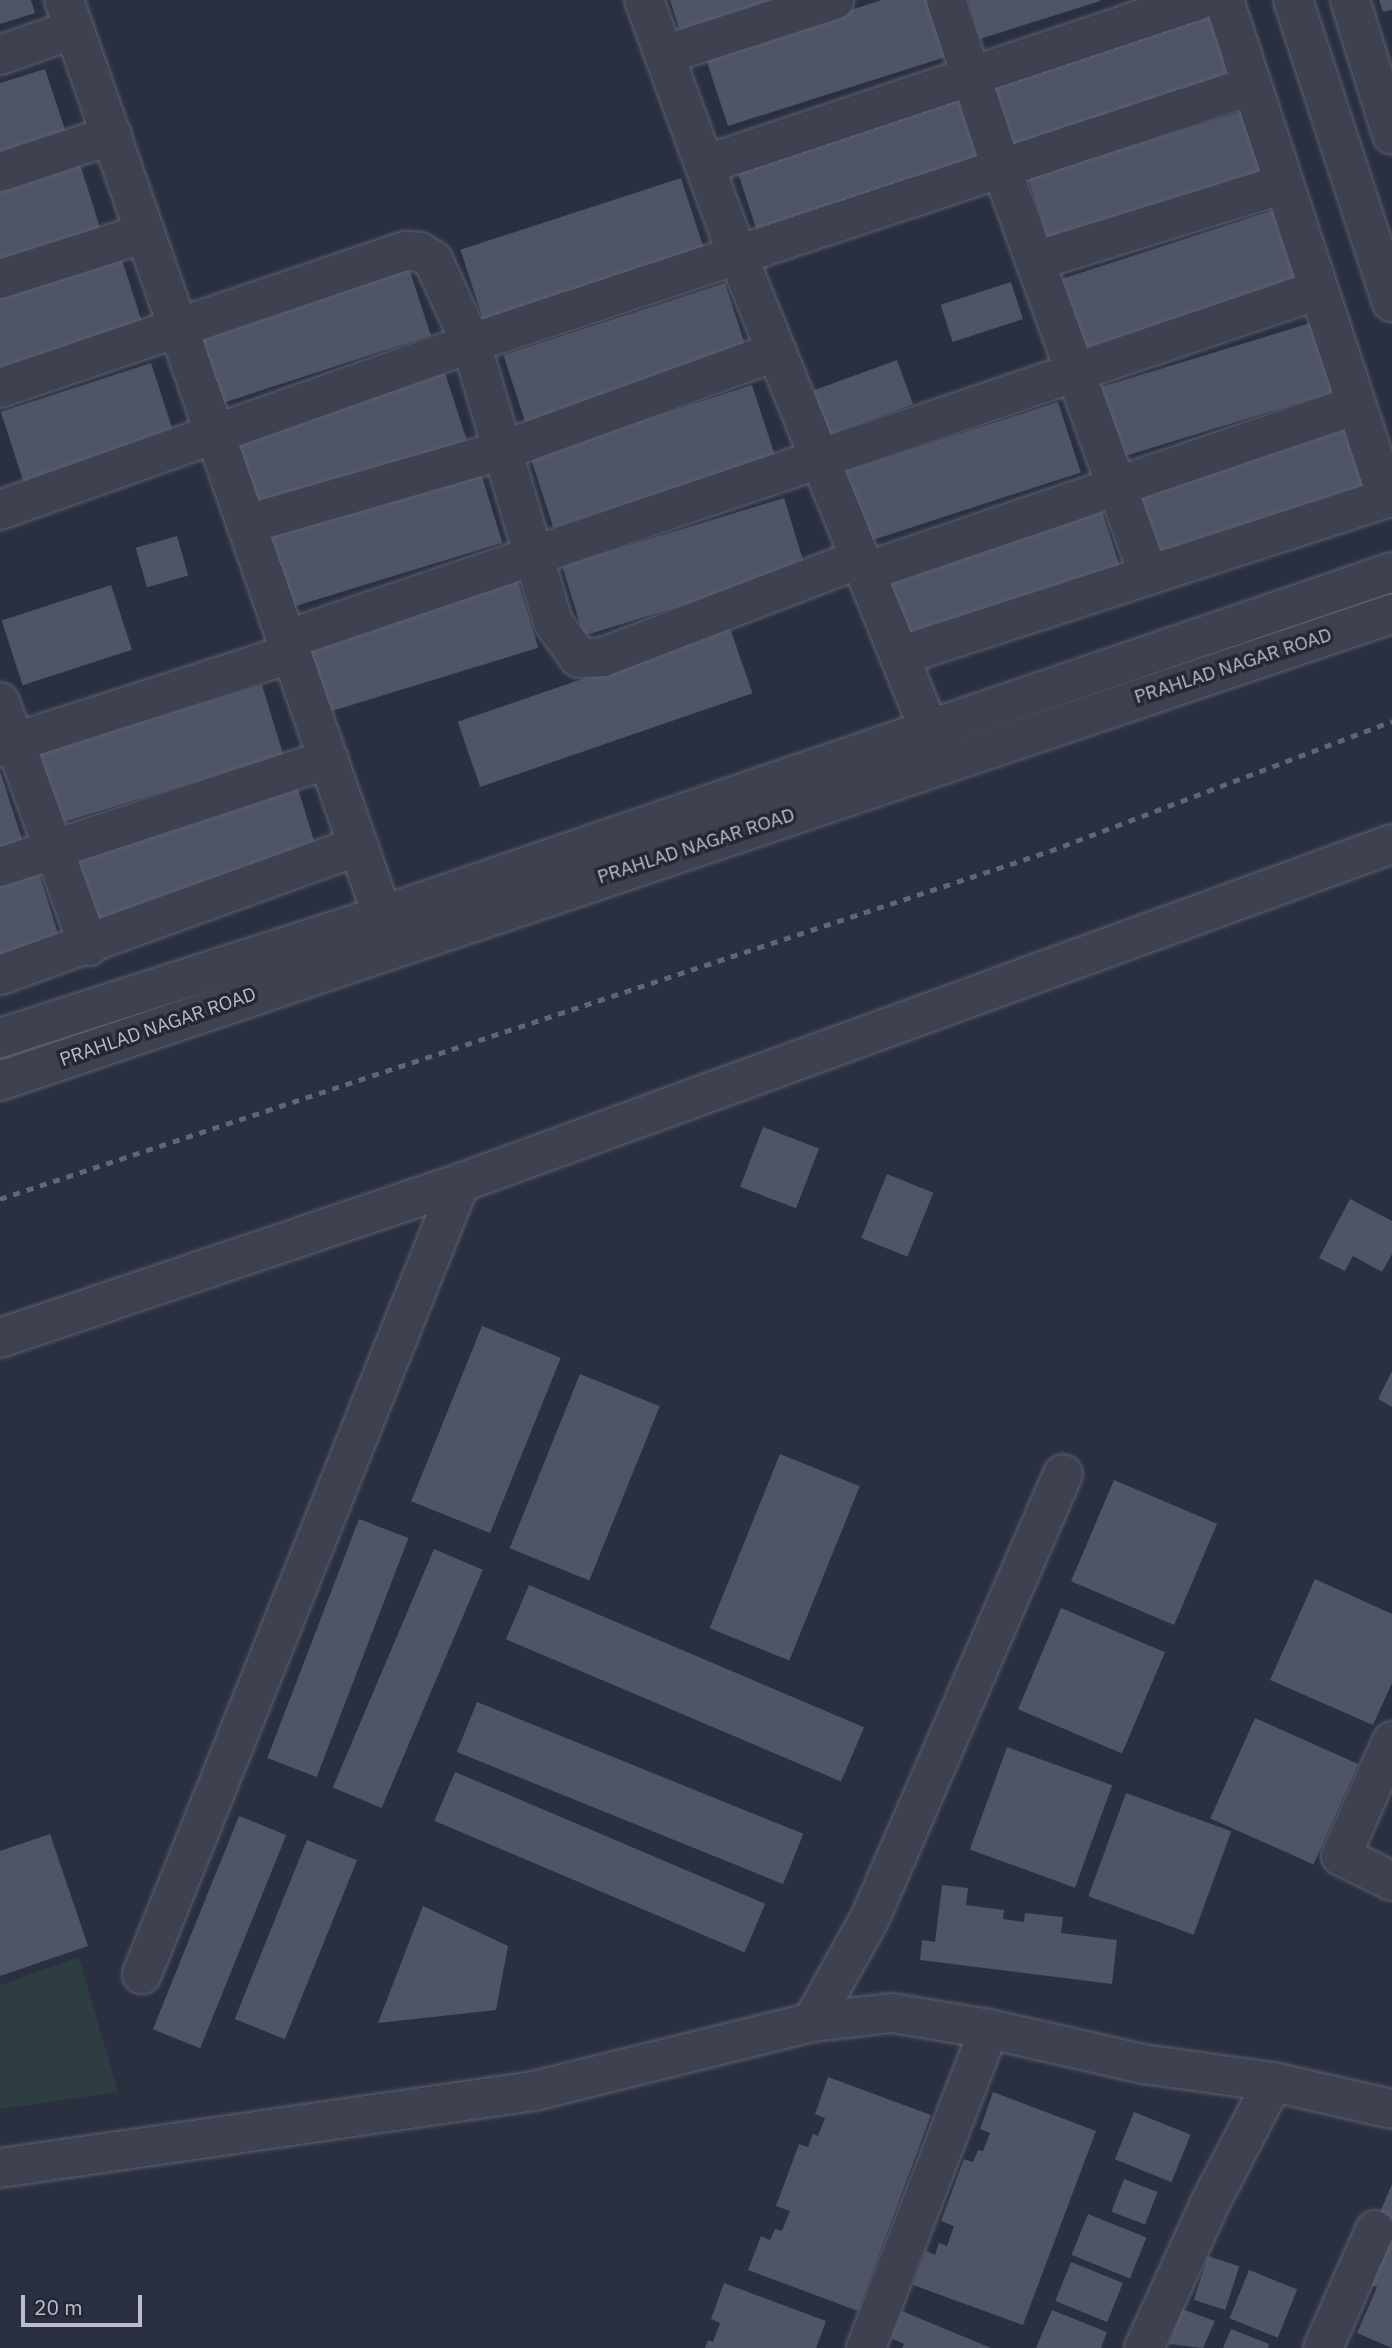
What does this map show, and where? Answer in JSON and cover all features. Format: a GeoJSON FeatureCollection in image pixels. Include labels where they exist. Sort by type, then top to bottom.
{"type":"FeatureCollection","features":[{"type":"Feature","properties":{"kind":"street"},"geometry":{"type":"LineString","coordinates":[[644,0],[737,254],[936,746]]}},
{"type":"Feature","properties":{"kind":"street"},"geometry":{"type":"LineString","coordinates":[[664,55],[834,0]]}},
{"type":"Feature","properties":{"kind":"street"},"geometry":{"type":"LineString","coordinates":[[946,0],[1001,167],[1149,575]]}},
{"type":"Feature","properties":{"kind":"street"},"geometry":{"type":"LineString","coordinates":[[705,165],[1199,0]]}},
{"type":"Feature","properties":{"kind":"street"},"geometry":{"type":"LineString","coordinates":[[898,656],[1387,498],[1224,0]]}},
{"type":"Feature","properties":{"kind":"street"},"geometry":{"type":"LineString","coordinates":[[1293,0],[1392,302]]}},
{"type":"Feature","properties":{"kind":"street"},"geometry":{"type":"LineString","coordinates":[[1350,0],[1379,43],[1392,135]]}},
{"type":"Feature","properties":{"kind":"street"},"geometry":{"type":"LineString","coordinates":[[0,55],[69,14],[387,932]]}},
{"type":"Feature","properties":{"kind":"street"},"geometry":{"type":"LineString","coordinates":[[0,510],[471,343],[1251,86]]}},
{"type":"Feature","properties":{"kind":"street"},"geometry":{"type":"LineString","coordinates":[[0,173],[112,135]]}},
{"type":"Feature","properties":{"kind":"street"},"geometry":{"type":"LineString","coordinates":[[1035,261],[1283,184]]}},
{"type":"Feature","properties":{"kind":"street"},"geometry":{"type":"LineString","coordinates":[[0,279],[145,233]]}},
{"type":"Feature","properties":{"kind":"street"},"geometry":{"type":"LineString","coordinates":[[0,388],[405,251],[433,260],[471,343],[560,637],[579,658],[590,660],[862,565],[1118,488],[1356,405]]}},
{"type":"Feature","properties":{"kind":"street"},"geometry":{"type":"LineString","coordinates":[[7,745],[290,646],[533,554],[820,460],[1318,290]]}},
{"type":"Feature","properties":{"kind":"street"},"geometry":{"type":"LineString","coordinates":[[247,524],[504,450],[777,351]]}},
{"type":"Feature","properties":{"kind":"street","name":"PRAHLAD NAGAR ROAD"},"geometry":{"type":"LineString","coordinates":[[0,1081],[387,932],[936,746],[1392,572]]}},
{"type":"Feature","properties":{"kind":"street","name":"PRAHLAD NAGAR ROAD"},"geometry":{"type":"LineString","coordinates":[[936,746],[1392,614]]}},
{"type":"Feature","properties":{"kind":"street"},"geometry":{"type":"LineString","coordinates":[[0,702],[7,745],[54,848],[89,946]]}},
{"type":"Feature","properties":{"kind":"street"},"geometry":{"type":"LineString","coordinates":[[0,867],[329,759]]}},
{"type":"Feature","properties":{"kind":"street"},"geometry":{"type":"LineString","coordinates":[[0,1338],[460,1183],[1392,844]]}},
{"type":"Feature","properties":{"kind":"street"},"geometry":{"type":"LineString","coordinates":[[0,975],[89,946],[358,846]]}},
{"type":"Feature","properties":{"kind":"street","name":"PRAHLAD NAGAR ROAD"},"geometry":{"type":"LineString","coordinates":[[0,1038],[387,932]]}},
{"type":"Feature","properties":{"kind":"street"},"geometry":{"type":"LineString","coordinates":[[142,1974],[460,1183]]}},
{"type":"Feature","properties":{"kind":"street"},"geometry":{"type":"LineString","coordinates":[[812,2022],[870,1918],[1063,1474]]}},
{"type":"Feature","properties":{"kind":"street"},"geometry":{"type":"LineString","coordinates":[[1389,1752],[1341,1856],[1392,1881]]}},
{"type":"Feature","properties":{"kind":"street"},"geometry":{"type":"LineString","coordinates":[[0,2168],[534,2091],[812,2022],[892,2013],[989,2029],[1143,2064],[1273,2082],[1392,2109]]}},
{"type":"Feature","properties":{"kind":"street"},"geometry":{"type":"LineString","coordinates":[[866,2348],[989,2029]]}},
{"type":"Feature","properties":{"kind":"street"},"geometry":{"type":"LineString","coordinates":[[1144,2348],[1210,2203],[1273,2082]]}},
{"type":"Feature","properties":{"kind":"street"},"geometry":{"type":"LineString","coordinates":[[1324,2348],[1374,2230]]}},
{"type":"Feature","properties":{"kind":"shaded area"},"geometry":{"type":"Polygon","coordinates":[[[79,1957],[118,2092],[0,2109],[0,1985],[79,1957]]]}},
{"type":"Feature","properties":{"kind":"building"},"geometry":{"type":"Polygon","coordinates":[[[0,0],[31,0],[35,13],[0,24],[0,0]]]}},
{"type":"Feature","properties":{"kind":"building"},"geometry":{"type":"Polygon","coordinates":[[[670,0],[785,0],[681,34],[670,0]]]}},
{"type":"Feature","properties":{"kind":"building"},"geometry":{"type":"Polygon","coordinates":[[[882,0],[931,0],[949,56],[728,126],[705,56],[882,0]]]}},
{"type":"Feature","properties":{"kind":"building"},"geometry":{"type":"Polygon","coordinates":[[[968,0],[1100,0],[1100,1],[980,39],[968,0]]]}},
{"type":"Feature","properties":{"kind":"building"},"geometry":{"type":"Polygon","coordinates":[[[1379,0],[1392,0],[1392,10],[1383,12],[1379,0]]]}},
{"type":"Feature","properties":{"kind":"building"},"geometry":{"type":"Polygon","coordinates":[[[1209,12],[1230,82],[1008,150],[986,80],[1209,12]]]}},
{"type":"Feature","properties":{"kind":"building"},"geometry":{"type":"Polygon","coordinates":[[[45,69],[68,139],[0,160],[0,83],[45,69]]]}},
{"type":"Feature","properties":{"kind":"building"},"geometry":{"type":"Polygon","coordinates":[[[956,90],[979,161],[758,233],[734,162],[956,90]]]}},
{"type":"Feature","properties":{"kind":"building"},"geometry":{"type":"Polygon","coordinates":[[[1251,109],[1272,179],[1050,247],[1028,177],[1251,109]]]}},
{"type":"Feature","properties":{"kind":"building"},"geometry":{"type":"Polygon","coordinates":[[[80,164],[102,234],[0,266],[0,189],[80,164]]]}},
{"type":"Feature","properties":{"kind":"building"},"geometry":{"type":"Polygon","coordinates":[[[681,178],[704,248],[483,320],[460,250],[681,178]]]}},
{"type":"Feature","properties":{"kind":"building"},"geometry":{"type":"Polygon","coordinates":[[[1280,208],[1303,278],[1081,350],[1058,280],[1280,208]]]}},
{"type":"Feature","properties":{"kind":"building"},"geometry":{"type":"Polygon","coordinates":[[[121,257],[144,328],[0,373],[0,295],[121,257]]]}},
{"type":"Feature","properties":{"kind":"building"},"geometry":{"type":"Polygon","coordinates":[[[408,265],[431,335],[209,407],[186,337],[408,265]]]}},
{"type":"Feature","properties":{"kind":"building"},"geometry":{"type":"Polygon","coordinates":[[[1011,282],[1023,319],[953,342],[941,305],[1011,282]]]}},
{"type":"Feature","properties":{"kind":"building"},"geometry":{"type":"Polygon","coordinates":[[[725,283],[748,353],[526,425],[503,355],[725,283]]]}},
{"type":"Feature","properties":{"kind":"building"},"geometry":{"type":"Polygon","coordinates":[[[1317,321],[1338,391],[1116,459],[1094,389],[1317,321]]]}},
{"type":"Feature","properties":{"kind":"building"},"geometry":{"type":"Polygon","coordinates":[[[897,360],[913,404],[829,435],[813,390],[897,360]]]}},
{"type":"Feature","properties":{"kind":"building"},"geometry":{"type":"Polygon","coordinates":[[[151,363],[174,433],[24,482],[1,412],[151,363]]]}},
{"type":"Feature","properties":{"kind":"building"},"geometry":{"type":"Polygon","coordinates":[[[445,373],[468,443],[247,515],[224,445],[445,373]]]}},
{"type":"Feature","properties":{"kind":"building"},"geometry":{"type":"Polygon","coordinates":[[[752,385],[775,455],[553,527],[530,457],[752,385]]]}},
{"type":"Feature","properties":{"kind":"building"},"geometry":{"type":"Polygon","coordinates":[[[1058,402],[1081,472],[859,544],[836,474],[1058,402]]]}},
{"type":"Feature","properties":{"kind":"building"},"geometry":{"type":"Polygon","coordinates":[[[1355,419],[1378,489],[1157,561],[1134,491],[1355,419]]]}},
{"type":"Feature","properties":{"kind":"building"},"geometry":{"type":"Polygon","coordinates":[[[481,473],[502,543],[280,611],[258,541],[481,473]]]}},
{"type":"Feature","properties":{"kind":"building"},"geometry":{"type":"Polygon","coordinates":[[[784,498],[805,568],[583,636],[562,566],[784,498]]]}},
{"type":"Feature","properties":{"kind":"building"},"geometry":{"type":"Polygon","coordinates":[[[1101,508],[1124,578],[903,650],[880,580],[1101,508]]]}},
{"type":"Feature","properties":{"kind":"building"},"geometry":{"type":"Polygon","coordinates":[[[177,536],[188,575],[147,587],[136,548],[177,536]]]}},
{"type":"Feature","properties":{"kind":"building"},"geometry":{"type":"Polygon","coordinates":[[[517,578],[538,648],[316,716],[294,646],[517,578]]]}},
{"type":"Feature","properties":{"kind":"building"},"geometry":{"type":"Polygon","coordinates":[[[111,585],[132,650],[23,685],[2,621],[111,585]]]}},
{"type":"Feature","properties":{"kind":"building"},"geometry":{"type":"Polygon","coordinates":[[[730,628],[752,693],[480,787],[458,722],[730,628]]]}},
{"type":"Feature","properties":{"kind":"building"},"geometry":{"type":"Polygon","coordinates":[[[262,685],[283,755],[61,823],[39,753],[262,685]]]}},
{"type":"Feature","properties":{"kind":"building"},"geometry":{"type":"Polygon","coordinates":[[[0,771],[23,842],[0,849],[0,771]]]}},
{"type":"Feature","properties":{"kind":"building"},"geometry":{"type":"Polygon","coordinates":[[[296,782],[317,852],[95,920],[73,850],[296,782]]]}},
{"type":"Feature","properties":{"kind":"building"},"geometry":{"type":"Polygon","coordinates":[[[39,873],[61,943],[0,962],[0,885],[39,873]]]}},
{"type":"Feature","properties":{"kind":"building"},"geometry":{"type":"Polygon","coordinates":[[[763,1127],[819,1149],[796,1208],[740,1187],[763,1127]]]}},
{"type":"Feature","properties":{"kind":"building"},"geometry":{"type":"Polygon","coordinates":[[[887,1174],[933,1193],[908,1257],[861,1238],[887,1174]]]}},
{"type":"Feature","properties":{"kind":"building"},"geometry":{"type":"Polygon","coordinates":[[[1350,1199],[1392,1221],[1392,1254],[1382,1272],[1353,1256],[1345,1271],[1319,1258],[1350,1199]]]}},
{"type":"Feature","properties":{"kind":"building"},"geometry":{"type":"Polygon","coordinates":[[[482,1326],[561,1358],[490,1533],[411,1501],[482,1326]]]}},
{"type":"Feature","properties":{"kind":"building"},"geometry":{"type":"Polygon","coordinates":[[[1392,1371],[1392,1407],[1378,1399],[1392,1371]]]}},
{"type":"Feature","properties":{"kind":"building"},"geometry":{"type":"Polygon","coordinates":[[[580,1374],[660,1406],[589,1581],[510,1548],[580,1374]]]}},
{"type":"Feature","properties":{"kind":"building"},"geometry":{"type":"Polygon","coordinates":[[[780,1454],[860,1486],[789,1661],[710,1628],[780,1454]]]}},
{"type":"Feature","properties":{"kind":"building"},"geometry":{"type":"Polygon","coordinates":[[[1114,1480],[1217,1524],[1174,1625],[1071,1581],[1114,1480]]]}},
{"type":"Feature","properties":{"kind":"building"},"geometry":{"type":"Polygon","coordinates":[[[359,1519],[408,1538],[317,1777],[267,1758],[359,1519]]]}},
{"type":"Feature","properties":{"kind":"building"},"geometry":{"type":"Polygon","coordinates":[[[434,1549],[483,1570],[382,1808],[333,1787],[434,1549]]]}},
{"type":"Feature","properties":{"kind":"building"},"geometry":{"type":"Polygon","coordinates":[[[1315,1579],[1392,1614],[1392,1683],[1373,1725],[1270,1680],[1315,1579]]]}},
{"type":"Feature","properties":{"kind":"building"},"geometry":{"type":"Polygon","coordinates":[[[529,1585],[864,1727],[841,1782],[506,1639],[529,1585]]]}},
{"type":"Feature","properties":{"kind":"building"},"geometry":{"type":"Polygon","coordinates":[[[1061,1608],[1165,1652],[1122,1753],[1018,1709],[1061,1608]]]}},
{"type":"Feature","properties":{"kind":"building"},"geometry":{"type":"Polygon","coordinates":[[[477,1702],[803,1834],[783,1884],[457,1752],[477,1702]]]}},
{"type":"Feature","properties":{"kind":"building"},"geometry":{"type":"Polygon","coordinates":[[[1255,1718],[1358,1764],[1313,1864],[1210,1818],[1255,1718]]]}},
{"type":"Feature","properties":{"kind":"building"},"geometry":{"type":"Polygon","coordinates":[[[1007,1747],[1112,1785],[1075,1888],[970,1849],[1007,1747]]]}},
{"type":"Feature","properties":{"kind":"building"},"geometry":{"type":"Polygon","coordinates":[[[455,1772],[765,1904],[745,1952],[434,1821],[455,1772]]]}},
{"type":"Feature","properties":{"kind":"building"},"geometry":{"type":"Polygon","coordinates":[[[1126,1793],[1231,1831],[1194,1935],[1088,1896],[1126,1793]]]}},
{"type":"Feature","properties":{"kind":"building"},"geometry":{"type":"Polygon","coordinates":[[[239,1816],[286,1835],[200,2048],[153,2029],[239,1816]]]}},
{"type":"Feature","properties":{"kind":"building"},"geometry":{"type":"Polygon","coordinates":[[[50,1834],[88,1946],[0,1976],[0,1851],[50,1834]]]}},
{"type":"Feature","properties":{"kind":"building"},"geometry":{"type":"Polygon","coordinates":[[[307,1840],[357,1860],[285,2039],[235,2019],[307,1840]]]}},
{"type":"Feature","properties":{"kind":"building"},"geometry":{"type":"Polygon","coordinates":[[[942,1885],[968,1888],[966,1905],[1004,1910],[1003,1919],[1024,1922],[1025,1913],[1063,1917],[1061,1933],[1117,1940],[1112,1984],[920,1960],[922,1940],[935,1942],[942,1885]]]}},
{"type":"Feature","properties":{"kind":"building"},"geometry":{"type":"Polygon","coordinates":[[[423,1906],[508,1946],[496,2010],[378,2023],[423,1906]]]}},
{"type":"Feature","properties":{"kind":"building"},"geometry":{"type":"Polygon","coordinates":[[[828,2077],[931,2115],[858,2311],[748,2270],[761,2236],[770,2240],[775,2229],[782,2231],[790,2211],[776,2206],[799,2144],[808,2147],[813,2134],[818,2136],[825,2118],[815,2114],[828,2077]]]}},
{"type":"Feature","properties":{"kind":"building"},"geometry":{"type":"Polygon","coordinates":[[[993,2092],[1096,2131],[1023,2325],[913,2285],[926,2251],[935,2255],[939,2243],[947,2246],[954,2226],[941,2221],[964,2159],[973,2162],[978,2150],[983,2151],[990,2133],[980,2129],[993,2092]]]}},
{"type":"Feature","properties":{"kind":"building"},"geometry":{"type":"Polygon","coordinates":[[[1134,2112],[1191,2135],[1171,2182],[1115,2159],[1134,2112]]]}},
{"type":"Feature","properties":{"kind":"building"},"geometry":{"type":"Polygon","coordinates":[[[1124,2179],[1158,2192],[1145,2225],[1111,2212],[1124,2179]]]}},
{"type":"Feature","properties":{"kind":"building"},"geometry":{"type":"Polygon","coordinates":[[[1392,2184],[1392,2223],[1378,2217],[1392,2184]]]}},
{"type":"Feature","properties":{"kind":"building"},"geometry":{"type":"Polygon","coordinates":[[[1088,2214],[1146,2238],[1130,2278],[1072,2255],[1088,2214]]]}},
{"type":"Feature","properties":{"kind":"building"},"geometry":{"type":"Polygon","coordinates":[[[1392,2239],[1392,2348],[1357,2333],[1377,2287],[1365,2282],[1392,2239]]]}},
{"type":"Feature","properties":{"kind":"building"},"geometry":{"type":"Polygon","coordinates":[[[1208,2256],[1239,2266],[1225,2310],[1194,2300],[1208,2256]]]}},
{"type":"Feature","properties":{"kind":"building"},"geometry":{"type":"Polygon","coordinates":[[[1071,2262],[1123,2283],[1107,2322],[1055,2301],[1071,2262]]]}},
{"type":"Feature","properties":{"kind":"building"},"geometry":{"type":"Polygon","coordinates":[[[1249,2270],[1297,2289],[1278,2338],[1230,2318],[1249,2270]]]}},
{"type":"Feature","properties":{"kind":"building"},"geometry":{"type":"Polygon","coordinates":[[[724,2283],[826,2321],[816,2348],[705,2348],[708,2340],[713,2342],[720,2323],[711,2319],[724,2283]]]}},
{"type":"Feature","properties":{"kind":"building"},"geometry":{"type":"Polygon","coordinates":[[[1182,2309],[1215,2321],[1203,2348],[1169,2344],[1182,2309]]]}},
{"type":"Feature","properties":{"kind":"building"},"geometry":{"type":"Polygon","coordinates":[[[1052,2310],[1107,2332],[1101,2348],[1036,2348],[1052,2310]]]}},
{"type":"Feature","properties":{"kind":"building"},"geometry":{"type":"Polygon","coordinates":[[[902,2311],[991,2348],[902,2348],[904,2344],[891,2338],[902,2311]]]}},
{"type":"Feature","properties":{"kind":"building"},"geometry":{"type":"Polygon","coordinates":[[[1231,2329],[1269,2344],[1268,2348],[1223,2348],[1231,2329]]]}},
{"type":"Feature","properties":{"kind":"railway"},"geometry":{"type":"LineString","coordinates":[[0,1199],[1050,851],[1392,721]]}}]}
